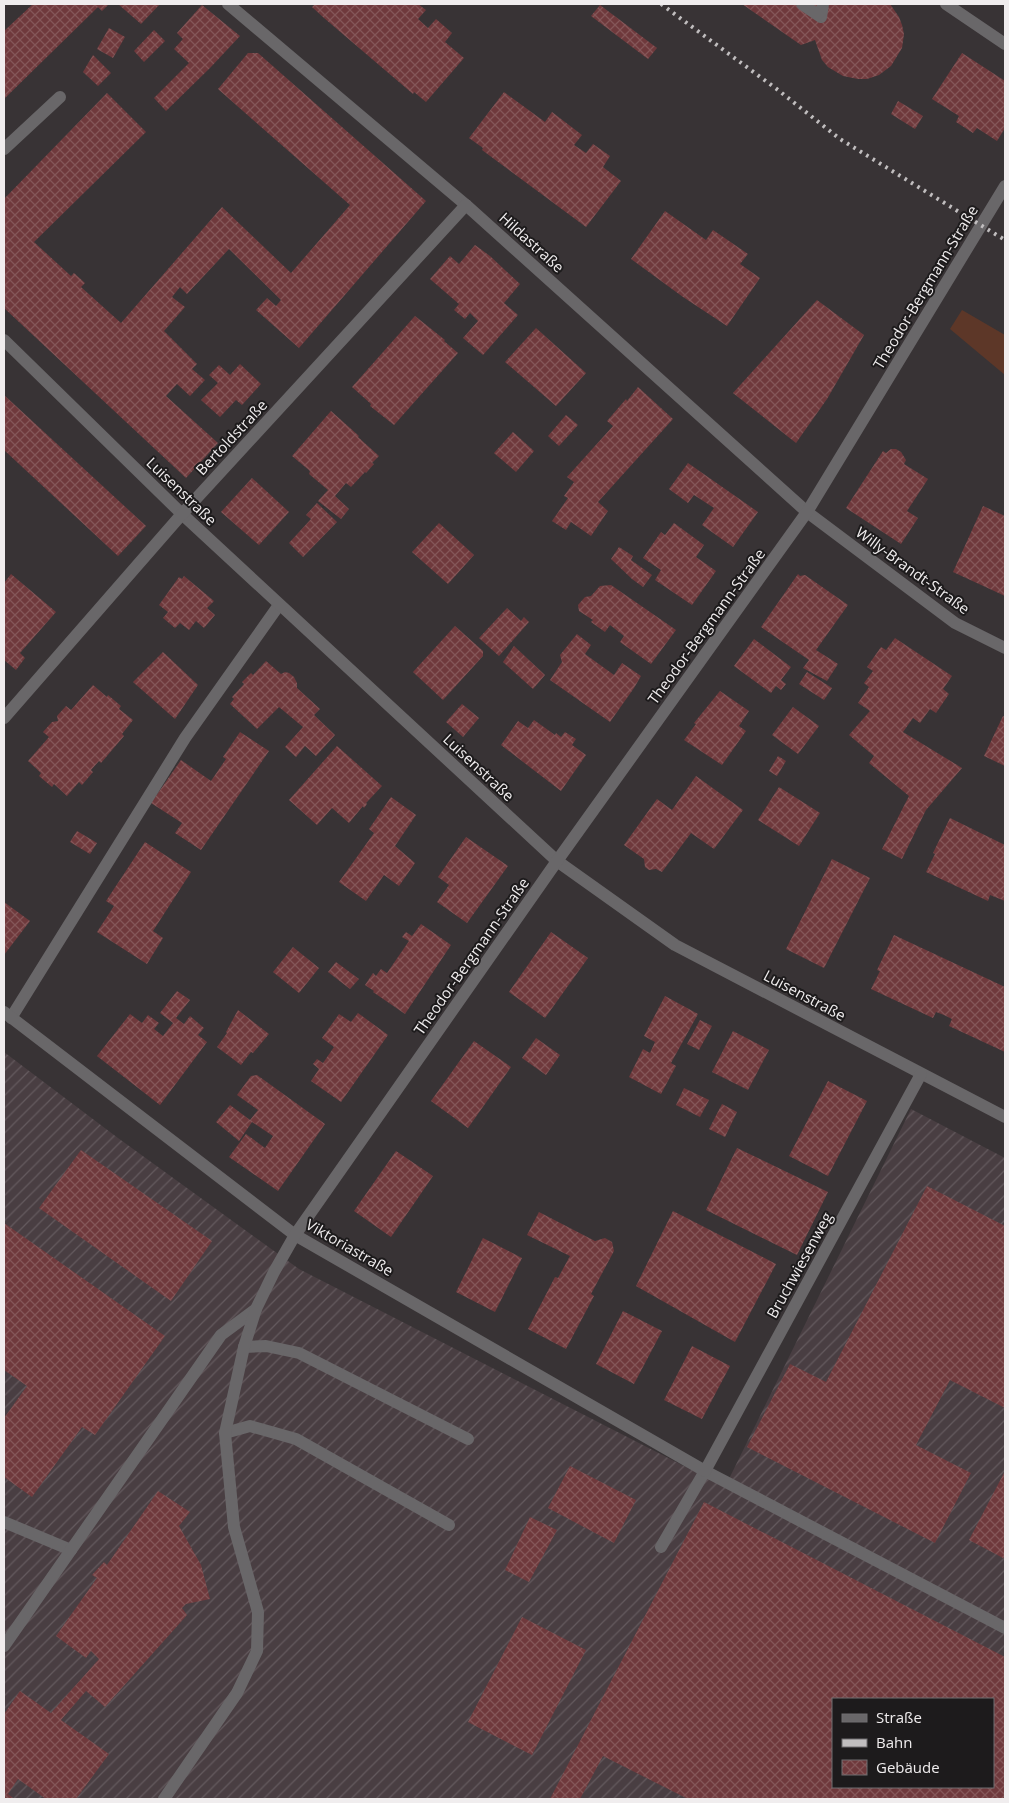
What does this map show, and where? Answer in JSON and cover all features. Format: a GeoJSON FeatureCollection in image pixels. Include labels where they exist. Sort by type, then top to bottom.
{"type":"FeatureCollection","features":[{"type":"Feature","properties":{"kind":"street","name":"Hildastraße"},"geometry":{"type":"LineString","coordinates":[[228,4],[466,205],[807,512]]}},
{"type":"Feature","properties":{"kind":"street"},"geometry":{"type":"LineString","coordinates":[[802,4],[820,17],[823,4]]}},
{"type":"Feature","properties":{"kind":"street"},"geometry":{"type":"LineString","coordinates":[[946,4],[1005,44]]}},
{"type":"Feature","properties":{"kind":"street"},"geometry":{"type":"LineString","coordinates":[[4,150],[60,97]]}},
{"type":"Feature","properties":{"kind":"street","name":"Theodor-Bergmann-Straße"},"geometry":{"type":"LineString","coordinates":[[164,1799],[237,1693],[257,1650],[258,1612],[234,1528],[225,1433],[244,1347],[256,1309],[274,1272],[296,1234],[557,861],[807,512],[1005,186]]}},
{"type":"Feature","properties":{"kind":"street","name":"Bertoldstraße"},"geometry":{"type":"LineString","coordinates":[[4,718],[182,514],[466,205]]}},
{"type":"Feature","properties":{"kind":"street","name":"Luisenstraße"},"geometry":{"type":"LineString","coordinates":[[4,340],[182,514],[557,861],[675,946],[1005,1117]]}},
{"type":"Feature","properties":{"kind":"street","name":"Willy-Brandt-Straße"},"geometry":{"type":"LineString","coordinates":[[807,512],[955,623],[1005,648]]}},
{"type":"Feature","properties":{"kind":"street"},"geometry":{"type":"LineString","coordinates":[[7,1015],[185,738],[279,605]]}},
{"type":"Feature","properties":{"kind":"street","name":"Viktoriastraße"},"geometry":{"type":"LineString","coordinates":[[7,1015],[296,1234],[705,1471],[1005,1628]]}},
{"type":"Feature","properties":{"kind":"street","name":"Bruchwiesenweg"},"geometry":{"type":"LineString","coordinates":[[661,1547],[705,1471],[921,1074]]}},
{"type":"Feature","properties":{"kind":"street"},"geometry":{"type":"LineString","coordinates":[[4,1646],[222,1335],[256,1309]]}},
{"type":"Feature","properties":{"kind":"street"},"geometry":{"type":"LineString","coordinates":[[244,1347],[266,1346],[299,1353],[468,1439]]}},
{"type":"Feature","properties":{"kind":"street"},"geometry":{"type":"LineString","coordinates":[[225,1433],[250,1426],[296,1439],[449,1525]]}},
{"type":"Feature","properties":{"kind":"street"},"geometry":{"type":"LineString","coordinates":[[4,1522],[71,1550]]}},
{"type":"Feature","properties":{"kind":"shaded area"},"geometry":{"type":"Polygon","coordinates":[[[962,310],[1005,335],[1005,375],[950,329],[962,310]]]}},
{"type":"Feature","properties":{"kind":"shaded area"},"geometry":{"type":"Polygon","coordinates":[[[4,1052],[118,1138],[299,1269],[725,1487],[911,1109],[1005,1158],[1005,1799],[4,1799],[4,1052]]]}},
{"type":"Feature","properties":{"kind":"building"},"geometry":{"type":"Polygon","coordinates":[[[33,4],[109,4],[102,11],[98,7],[4,99],[4,31],[33,4]]]}},
{"type":"Feature","properties":{"kind":"building"},"geometry":{"type":"Polygon","coordinates":[[[118,4],[160,4],[141,24],[118,4]]]}},
{"type":"Feature","properties":{"kind":"building"},"geometry":{"type":"Polygon","coordinates":[[[315,4],[418,4],[426,10],[418,19],[428,28],[436,19],[452,33],[445,42],[464,58],[426,102],[414,92],[413,94],[324,18],[312,7],[315,4]]]}},
{"type":"Feature","properties":{"kind":"building"},"geometry":{"type":"Polygon","coordinates":[[[742,4],[890,4],[902,25],[904,34],[902,48],[891,66],[879,75],[867,79],[843,76],[828,67],[822,60],[815,40],[801,45],[742,4]]]}},
{"type":"Feature","properties":{"kind":"building"},"geometry":{"type":"Polygon","coordinates":[[[202,5],[240,36],[166,111],[154,98],[189,63],[174,49],[183,39],[177,33],[202,5]]]}},
{"type":"Feature","properties":{"kind":"building"},"geometry":{"type":"Polygon","coordinates":[[[600,5],[657,48],[648,59],[591,16],[600,5]]]}},
{"type":"Feature","properties":{"kind":"building"},"geometry":{"type":"Polygon","coordinates":[[[109,28],[125,37],[113,58],[97,49],[109,28]]]}},
{"type":"Feature","properties":{"kind":"building"},"geometry":{"type":"Polygon","coordinates":[[[154,30],[165,41],[144,62],[134,51],[154,30]]]}},
{"type":"Feature","properties":{"kind":"building"},"geometry":{"type":"Polygon","coordinates":[[[248,53],[258,53],[426,201],[299,348],[256,310],[267,298],[276,306],[281,300],[229,249],[187,294],[180,287],[172,297],[185,307],[164,331],[197,364],[192,369],[205,380],[190,396],[177,384],[166,396],[218,443],[186,478],[4,308],[4,199],[107,93],[146,132],[34,242],[71,276],[74,273],[85,283],[81,287],[121,323],[222,207],[291,273],[350,205],[218,89],[248,53]]]}},
{"type":"Feature","properties":{"kind":"building"},"geometry":{"type":"Polygon","coordinates":[[[962,53],[1005,81],[1005,128],[997,141],[977,128],[973,133],[956,122],[959,116],[932,99],[962,53]]]}},
{"type":"Feature","properties":{"kind":"building"},"geometry":{"type":"Polygon","coordinates":[[[93,55],[111,73],[98,86],[83,72],[93,55]]]}},
{"type":"Feature","properties":{"kind":"building"},"geometry":{"type":"Polygon","coordinates":[[[504,92],[545,122],[552,112],[582,135],[574,145],[586,153],[593,144],[610,156],[603,167],[621,181],[586,227],[482,150],[483,148],[469,138],[504,92]]]}},
{"type":"Feature","properties":{"kind":"building"},"geometry":{"type":"Polygon","coordinates":[[[898,101],[923,116],[915,129],[891,114],[898,101]]]}},
{"type":"Feature","properties":{"kind":"building"},"geometry":{"type":"Polygon","coordinates":[[[665,211],[706,240],[713,230],[748,254],[740,264],[760,278],[727,326],[631,259],[665,211]]]}},
{"type":"Feature","properties":{"kind":"building"},"geometry":{"type":"Polygon","coordinates":[[[475,245],[490,256],[520,284],[504,303],[518,315],[483,355],[463,338],[478,321],[470,313],[465,319],[454,310],[459,304],[430,279],[450,256],[459,264],[475,245]]]}},
{"type":"Feature","properties":{"kind":"building"},"geometry":{"type":"Polygon","coordinates":[[[817,300],[864,335],[827,399],[796,443],[733,393],[817,300]]]}},
{"type":"Feature","properties":{"kind":"building"},"geometry":{"type":"Polygon","coordinates":[[[415,316],[458,353],[394,425],[370,406],[371,404],[352,387],[415,316]]]}},
{"type":"Feature","properties":{"kind":"building"},"geometry":{"type":"Polygon","coordinates":[[[536,328],[586,373],[556,406],[505,362],[536,328]]]}},
{"type":"Feature","properties":{"kind":"building"},"geometry":{"type":"Polygon","coordinates":[[[240,364],[261,384],[242,405],[236,400],[220,417],[201,400],[218,383],[209,375],[219,365],[230,375],[240,364]]]}},
{"type":"Feature","properties":{"kind":"building"},"geometry":{"type":"Polygon","coordinates":[[[638,387],[673,419],[598,502],[608,511],[591,536],[571,522],[566,530],[552,521],[568,498],[564,496],[574,482],[567,477],[613,426],[607,421],[638,387]]]}},
{"type":"Feature","properties":{"kind":"building"},"geometry":{"type":"Polygon","coordinates":[[[4,395],[146,526],[118,556],[4,450],[4,395]]]}},
{"type":"Feature","properties":{"kind":"building"},"geometry":{"type":"Polygon","coordinates":[[[331,411],[379,456],[366,473],[351,487],[346,483],[335,496],[349,509],[341,519],[318,501],[328,490],[292,456],[331,411]]]}},
{"type":"Feature","properties":{"kind":"building"},"geometry":{"type":"Polygon","coordinates":[[[566,415],[578,425],[559,446],[548,436],[566,415]]]}},
{"type":"Feature","properties":{"kind":"building"},"geometry":{"type":"Polygon","coordinates":[[[513,432],[534,451],[516,472],[494,453],[513,432]]]}},
{"type":"Feature","properties":{"kind":"building"},"geometry":{"type":"Polygon","coordinates":[[[891,449],[901,452],[906,460],[904,464],[928,479],[907,511],[918,518],[901,544],[846,508],[883,451],[886,453],[891,449]]]}},
{"type":"Feature","properties":{"kind":"building"},"geometry":{"type":"Polygon","coordinates":[[[688,463],[758,512],[733,547],[702,525],[714,508],[694,495],[688,503],[669,489],[688,463]]]}},
{"type":"Feature","properties":{"kind":"building"},"geometry":{"type":"Polygon","coordinates":[[[252,478],[289,512],[259,545],[221,512],[252,478]]]}},
{"type":"Feature","properties":{"kind":"building"},"geometry":{"type":"Polygon","coordinates":[[[317,503],[337,522],[303,557],[289,543],[311,519],[306,515],[317,503]]]}},
{"type":"Feature","properties":{"kind":"building"},"geometry":{"type":"Polygon","coordinates":[[[983,506],[1005,516],[1005,596],[953,572],[983,506]]]}},
{"type":"Feature","properties":{"kind":"building"},"geometry":{"type":"Polygon","coordinates":[[[439,523],[474,555],[448,584],[412,552],[439,523]]]}},
{"type":"Feature","properties":{"kind":"building"},"geometry":{"type":"Polygon","coordinates":[[[674,523],[704,545],[696,557],[716,571],[692,605],[655,580],[661,570],[643,558],[661,532],[665,535],[674,523]]]}},
{"type":"Feature","properties":{"kind":"building"},"geometry":{"type":"Polygon","coordinates":[[[619,547],[633,556],[631,560],[652,575],[643,587],[611,559],[619,547]]]}},
{"type":"Feature","properties":{"kind":"building"},"geometry":{"type":"Polygon","coordinates":[[[11,574],[56,612],[20,653],[25,658],[16,670],[4,660],[4,583],[11,574]]]}},
{"type":"Feature","properties":{"kind":"building"},"geometry":{"type":"Polygon","coordinates":[[[798,574],[800,576],[805,575],[848,605],[816,650],[838,664],[827,681],[803,668],[809,660],[761,627],[798,574]]]}},
{"type":"Feature","properties":{"kind":"building"},"geometry":{"type":"Polygon","coordinates":[[[184,576],[214,601],[207,608],[215,615],[204,628],[196,621],[189,630],[180,623],[175,628],[163,618],[168,612],[159,605],[179,577],[182,579],[184,576]]]}},
{"type":"Feature","properties":{"kind":"building"},"geometry":{"type":"Polygon","coordinates":[[[611,585],[676,630],[651,664],[620,642],[624,636],[610,625],[605,632],[591,622],[593,620],[579,611],[578,605],[585,597],[591,596],[600,586],[611,585]]]}},
{"type":"Feature","properties":{"kind":"building"},"geometry":{"type":"Polygon","coordinates":[[[507,608],[521,621],[524,617],[529,622],[499,656],[479,638],[507,608]]]}},
{"type":"Feature","properties":{"kind":"building"},"geometry":{"type":"Polygon","coordinates":[[[455,626],[483,651],[483,656],[443,700],[413,672],[455,626]]]}},
{"type":"Feature","properties":{"kind":"building"},"geometry":{"type":"Polygon","coordinates":[[[577,634],[591,645],[585,654],[614,675],[622,663],[641,676],[610,722],[550,680],[562,662],[560,655],[577,634]]]}},
{"type":"Feature","properties":{"kind":"building"},"geometry":{"type":"Polygon","coordinates":[[[895,638],[952,676],[943,689],[949,694],[936,713],[930,709],[920,723],[913,718],[903,732],[962,768],[926,810],[902,859],[882,849],[909,796],[869,763],[874,756],[849,735],[870,711],[858,703],[869,687],[864,683],[873,671],[867,667],[881,647],[886,650],[895,638]]]}},
{"type":"Feature","properties":{"kind":"building"},"geometry":{"type":"Polygon","coordinates":[[[754,639],[791,667],[781,680],[786,684],[781,690],[776,686],[771,693],[734,666],[754,639]]]}},
{"type":"Feature","properties":{"kind":"building"},"geometry":{"type":"Polygon","coordinates":[[[514,646],[545,675],[533,689],[503,662],[514,646]]]}},
{"type":"Feature","properties":{"kind":"building"},"geometry":{"type":"Polygon","coordinates":[[[163,652],[198,685],[175,719],[133,682],[163,652]]]}},
{"type":"Feature","properties":{"kind":"building"},"geometry":{"type":"Polygon","coordinates":[[[266,661],[281,674],[285,672],[294,677],[297,688],[320,709],[314,715],[335,735],[316,756],[305,746],[296,757],[285,747],[303,727],[279,707],[257,729],[230,704],[234,699],[232,697],[244,684],[242,682],[251,673],[253,675],[266,661]]]}},
{"type":"Feature","properties":{"kind":"building"},"geometry":{"type":"Polygon","coordinates":[[[807,672],[832,688],[824,700],[799,684],[807,672]]]}},
{"type":"Feature","properties":{"kind":"building"},"geometry":{"type":"Polygon","coordinates":[[[93,685],[121,706],[119,709],[133,720],[122,734],[124,736],[101,763],[99,761],[91,770],[93,772],[82,785],[79,782],[67,796],[54,784],[52,787],[39,776],[41,773],[28,761],[49,737],[43,732],[52,722],[58,721],[57,716],[66,706],[71,710],[93,685]]]}},
{"type":"Feature","properties":{"kind":"building"},"geometry":{"type":"Polygon","coordinates":[[[720,691],[749,711],[739,726],[746,731],[722,765],[684,740],[696,724],[694,723],[720,691]]]}},
{"type":"Feature","properties":{"kind":"building"},"geometry":{"type":"Polygon","coordinates":[[[462,704],[479,718],[463,737],[446,722],[462,704]]]}},
{"type":"Feature","properties":{"kind":"building"},"geometry":{"type":"Polygon","coordinates":[[[793,707],[819,726],[798,754],[772,735],[793,707]]]}},
{"type":"Feature","properties":{"kind":"building"},"geometry":{"type":"Polygon","coordinates":[[[1003,716],[1005,717],[1005,766],[984,756],[1003,716]]]}},
{"type":"Feature","properties":{"kind":"building"},"geometry":{"type":"Polygon","coordinates":[[[534,720],[555,735],[556,733],[561,737],[565,732],[576,739],[572,745],[586,755],[561,791],[501,745],[518,721],[528,728],[534,720]]]}},
{"type":"Feature","properties":{"kind":"building"},"geometry":{"type":"Polygon","coordinates":[[[240,732],[269,751],[201,850],[175,833],[182,823],[151,803],[181,760],[211,781],[226,759],[223,757],[240,732]]]}},
{"type":"Feature","properties":{"kind":"building"},"geometry":{"type":"Polygon","coordinates":[[[337,746],[382,786],[349,823],[332,808],[317,825],[289,800],[337,746]]]}},
{"type":"Feature","properties":{"kind":"building"},"geometry":{"type":"Polygon","coordinates":[[[778,756],[786,761],[777,776],[769,771],[778,756]]]}},
{"type":"Feature","properties":{"kind":"building"},"geometry":{"type":"Polygon","coordinates":[[[696,776],[743,810],[714,849],[691,833],[662,872],[656,869],[649,870],[645,867],[644,859],[624,845],[657,799],[672,810],[696,776]]]}},
{"type":"Feature","properties":{"kind":"building"},"geometry":{"type":"Polygon","coordinates":[[[779,787],[820,813],[799,846],[758,820],[779,787]]]}},
{"type":"Feature","properties":{"kind":"building"},"geometry":{"type":"Polygon","coordinates":[[[391,797],[416,815],[395,846],[415,863],[399,886],[384,875],[366,901],[339,882],[374,833],[369,829],[391,797]]]}},
{"type":"Feature","properties":{"kind":"building"},"geometry":{"type":"Polygon","coordinates":[[[950,818],[1005,845],[1005,901],[990,895],[988,901],[926,872],[950,818]]]}},
{"type":"Feature","properties":{"kind":"building"},"geometry":{"type":"Polygon","coordinates":[[[77,831],[97,843],[90,854],[70,842],[77,831]]]}},
{"type":"Feature","properties":{"kind":"building"},"geometry":{"type":"Polygon","coordinates":[[[466,837],[508,866],[467,923],[437,902],[449,885],[438,877],[466,837]]]}},
{"type":"Feature","properties":{"kind":"building"},"geometry":{"type":"Polygon","coordinates":[[[145,842],[191,872],[153,931],[163,938],[147,964],[97,932],[114,906],[106,901],[145,842]]]}},
{"type":"Feature","properties":{"kind":"building"},"geometry":{"type":"Polygon","coordinates":[[[832,859],[870,878],[824,968],[786,949],[832,859]]]}},
{"type":"Feature","properties":{"kind":"building"},"geometry":{"type":"Polygon","coordinates":[[[4,902],[30,921],[4,955],[4,902]]]}},
{"type":"Feature","properties":{"kind":"building"},"geometry":{"type":"Polygon","coordinates":[[[421,924],[451,945],[405,1014],[365,985],[373,973],[376,976],[381,969],[387,973],[409,941],[402,937],[406,932],[412,936],[421,924]]]}},
{"type":"Feature","properties":{"kind":"building"},"geometry":{"type":"Polygon","coordinates":[[[551,932],[588,958],[545,1018],[509,992],[551,932]]]}},
{"type":"Feature","properties":{"kind":"building"},"geometry":{"type":"Polygon","coordinates":[[[894,935],[1005,987],[1005,1052],[949,1026],[952,1019],[944,1015],[936,1012],[933,1018],[871,989],[880,971],[877,970],[894,935]]]}},
{"type":"Feature","properties":{"kind":"building"},"geometry":{"type":"Polygon","coordinates":[[[293,947],[319,968],[299,993],[273,972],[293,947]]]}},
{"type":"Feature","properties":{"kind":"building"},"geometry":{"type":"Polygon","coordinates":[[[336,962],[359,979],[350,989],[328,972],[336,962]]]}},
{"type":"Feature","properties":{"kind":"building"},"geometry":{"type":"Polygon","coordinates":[[[177,991],[190,1000],[176,1018],[184,1024],[190,1016],[204,1028],[198,1035],[207,1042],[160,1105],[97,1056],[130,1014],[142,1023],[148,1015],[159,1023],[154,1029],[163,1036],[173,1023],[160,1013],[177,991]]]}},
{"type":"Feature","properties":{"kind":"building"},"geometry":{"type":"Polygon","coordinates":[[[665,996],[698,1014],[671,1063],[676,1066],[661,1094],[629,1077],[643,1049],[650,1053],[655,1042],[644,1036],[665,996]]]}},
{"type":"Feature","properties":{"kind":"building"},"geometry":{"type":"Polygon","coordinates":[[[238,1010],[269,1034],[241,1065],[217,1047],[227,1033],[238,1010]]]}},
{"type":"Feature","properties":{"kind":"building"},"geometry":{"type":"Polygon","coordinates":[[[358,1013],[388,1035],[341,1102],[311,1081],[319,1069],[313,1064],[317,1059],[323,1063],[334,1047],[322,1038],[339,1014],[351,1022],[358,1013]]]}},
{"type":"Feature","properties":{"kind":"building"},"geometry":{"type":"Polygon","coordinates":[[[700,1020],[712,1026],[699,1050],[687,1044],[700,1020]]]}},
{"type":"Feature","properties":{"kind":"building"},"geometry":{"type":"Polygon","coordinates":[[[733,1031],[769,1050],[748,1090],[712,1072],[733,1031]]]}},
{"type":"Feature","properties":{"kind":"building"},"geometry":{"type":"Polygon","coordinates":[[[536,1038],[560,1055],[546,1075],[522,1058],[536,1038]]]}},
{"type":"Feature","properties":{"kind":"building"},"geometry":{"type":"Polygon","coordinates":[[[474,1041],[511,1067],[468,1128],[431,1101],[474,1041]]]}},
{"type":"Feature","properties":{"kind":"building"},"geometry":{"type":"Polygon","coordinates":[[[257,1075],[325,1124],[278,1191],[229,1157],[246,1134],[265,1148],[273,1136],[252,1122],[239,1141],[216,1122],[230,1105],[250,1120],[258,1110],[237,1095],[251,1076],[257,1075]]]}},
{"type":"Feature","properties":{"kind":"building"},"geometry":{"type":"Polygon","coordinates":[[[828,1081],[867,1101],[828,1176],[789,1156],[828,1081]]]}},
{"type":"Feature","properties":{"kind":"building"},"geometry":{"type":"Polygon","coordinates":[[[684,1088],[709,1100],[700,1117],[676,1105],[684,1088]]]}},
{"type":"Feature","properties":{"kind":"building"},"geometry":{"type":"Polygon","coordinates":[[[722,1104],[737,1112],[725,1137],[709,1129],[722,1104]]]}},
{"type":"Feature","properties":{"kind":"building"},"geometry":{"type":"Polygon","coordinates":[[[737,1148],[828,1192],[797,1255],[706,1210],[737,1148]]]}},
{"type":"Feature","properties":{"kind":"building"},"geometry":{"type":"Polygon","coordinates":[[[81,1150],[212,1241],[171,1301],[39,1208],[81,1150]]]}},
{"type":"Feature","properties":{"kind":"building"},"geometry":{"type":"Polygon","coordinates":[[[396,1151],[433,1176],[391,1237],[354,1211],[396,1151]]]}},
{"type":"Feature","properties":{"kind":"building"},"geometry":{"type":"Polygon","coordinates":[[[927,1186],[1005,1226],[1005,1408],[950,1380],[916,1445],[971,1473],[935,1543],[747,1447],[790,1364],[826,1382],[927,1186]]]}},
{"type":"Feature","properties":{"kind":"building"},"geometry":{"type":"Polygon","coordinates":[[[673,1211],[776,1264],[735,1342],[636,1286],[673,1211]]]}},
{"type":"Feature","properties":{"kind":"building"},"geometry":{"type":"Polygon","coordinates":[[[539,1212],[595,1241],[605,1238],[612,1242],[614,1251],[591,1294],[594,1296],[566,1349],[528,1329],[555,1277],[558,1278],[570,1256],[527,1235],[539,1212]]]}},
{"type":"Feature","properties":{"kind":"building"},"geometry":{"type":"Polygon","coordinates":[[[4,1223],[165,1336],[95,1435],[82,1427],[32,1497],[4,1477],[4,1418],[27,1386],[4,1370],[4,1223]]]}},
{"type":"Feature","properties":{"kind":"building"},"geometry":{"type":"Polygon","coordinates":[[[483,1238],[522,1258],[495,1312],[456,1292],[483,1238]]]}},
{"type":"Feature","properties":{"kind":"building"},"geometry":{"type":"Polygon","coordinates":[[[623,1311],[662,1331],[634,1384],[596,1364],[623,1311]]]}},
{"type":"Feature","properties":{"kind":"building"},"geometry":{"type":"Polygon","coordinates":[[[692,1346],[730,1366],[702,1419],[664,1400],[692,1346]]]}},
{"type":"Feature","properties":{"kind":"building"},"geometry":{"type":"Polygon","coordinates":[[[570,1466],[636,1500],[614,1543],[548,1508],[570,1466]]]}},
{"type":"Feature","properties":{"kind":"building"},"geometry":{"type":"Polygon","coordinates":[[[1005,1471],[1005,1559],[969,1540],[1005,1471]]]}},
{"type":"Feature","properties":{"kind":"building"},"geometry":{"type":"Polygon","coordinates":[[[158,1491],[190,1512],[179,1526],[201,1565],[210,1599],[186,1604],[182,1608],[187,1615],[105,1707],[86,1691],[61,1720],[109,1754],[76,1799],[46,1799],[18,1779],[8,1794],[13,1798],[4,1799],[4,1714],[20,1691],[51,1713],[99,1659],[91,1651],[86,1658],[56,1636],[97,1578],[92,1575],[104,1562],[107,1565],[158,1491]]]}},
{"type":"Feature","properties":{"kind":"building"},"geometry":{"type":"Polygon","coordinates":[[[704,1502],[1005,1657],[1005,1799],[688,1799],[603,1756],[580,1799],[550,1799],[704,1502]]]}},
{"type":"Feature","properties":{"kind":"building"},"geometry":{"type":"Polygon","coordinates":[[[530,1517],[557,1530],[529,1582],[505,1570],[530,1517]]]}},
{"type":"Feature","properties":{"kind":"building"},"geometry":{"type":"Polygon","coordinates":[[[522,1617],[586,1650],[532,1755],[468,1722],[522,1617]]]}},
{"type":"Feature","properties":{"kind":"railway"},"geometry":{"type":"LineString","coordinates":[[661,4],[778,90],[840,139],[1005,240]]}}]}
